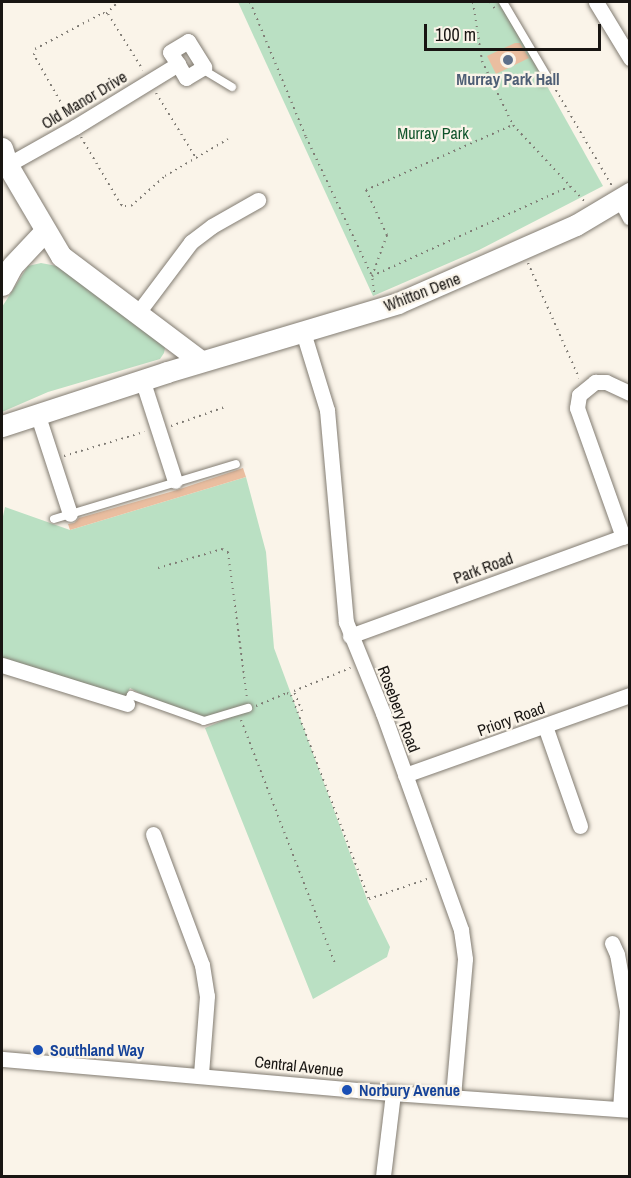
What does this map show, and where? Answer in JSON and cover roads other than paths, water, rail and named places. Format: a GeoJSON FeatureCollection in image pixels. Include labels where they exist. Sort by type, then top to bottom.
{"type":"FeatureCollection","features":[{"type":"Feature","properties":{"kind":"street"},"geometry":{"type":"LineString","coordinates":[[596,2],[630,58]]}},
{"type":"Feature","properties":{"kind":"street"},"geometry":{"type":"LineString","coordinates":[[188,41],[204,67],[186,78],[178,64],[170,51],[188,41]]}},
{"type":"Feature","properties":{"kind":"street","name":"Old Manor Drive"},"geometry":{"type":"LineString","coordinates":[[4,161],[75,127],[178,64]]}},
{"type":"Feature","properties":{"kind":"street"},"geometry":{"type":"LineString","coordinates":[[4,161],[61,256],[201,361]]}},
{"type":"Feature","properties":{"kind":"street"},"geometry":{"type":"LineString","coordinates":[[625,196],[630,218]]}},
{"type":"Feature","properties":{"kind":"street","name":"Whitton Dene"},"geometry":{"type":"LineString","coordinates":[[2,426],[142,379],[380,309],[468,274],[593,216],[625,196]]}},
{"type":"Feature","properties":{"kind":"street"},"geometry":{"type":"LineString","coordinates":[[137,314],[191,242],[212,226],[258,200]]}},
{"type":"Feature","properties":{"kind":"street"},"geometry":{"type":"LineString","coordinates":[[2,285],[12,266],[45,231]]}},
{"type":"Feature","properties":{"kind":"street","name":"Rosebery Road"},"geometry":{"type":"LineString","coordinates":[[303,332],[327,410],[346,622],[383,713],[461,930],[465,959],[453,1096]]}},
{"type":"Feature","properties":{"kind":"street"},"geometry":{"type":"LineString","coordinates":[[142,379],[175,481]]}},
{"type":"Feature","properties":{"kind":"street"},"geometry":{"type":"LineString","coordinates":[[626,536],[577,408],[579,395],[595,382],[606,382],[630,393]]}},
{"type":"Feature","properties":{"kind":"street"},"geometry":{"type":"LineString","coordinates":[[37,413],[70,514]]}},
{"type":"Feature","properties":{"kind":"street","name":"Park Road"},"geometry":{"type":"LineString","coordinates":[[350,636],[626,536]]}},
{"type":"Feature","properties":{"kind":"street"},"geometry":{"type":"LineString","coordinates":[[2,664],[127,704]]}},
{"type":"Feature","properties":{"kind":"street","name":"Priory Road"},"geometry":{"type":"LineString","coordinates":[[405,775],[630,695]]}},
{"type":"Feature","properties":{"kind":"street"},"geometry":{"type":"LineString","coordinates":[[545,726],[580,826]]}},
{"type":"Feature","properties":{"kind":"street"},"geometry":{"type":"LineString","coordinates":[[153,834],[202,965],[207,996],[201,1074]]}},
{"type":"Feature","properties":{"kind":"street"},"geometry":{"type":"LineString","coordinates":[[612,943],[617,954],[627,1011],[625,1110]]}},
{"type":"Feature","properties":{"kind":"street","name":"Central Avenue"},"geometry":{"type":"LineString","coordinates":[[2,1059],[201,1074],[393,1093],[625,1110]]}},
{"type":"Feature","properties":{"kind":"street"},"geometry":{"type":"LineString","coordinates":[[383,1176],[393,1093]]}},
{"type":"Feature","properties":{"kind":"lane"},"geometry":{"type":"LineString","coordinates":[[503,2],[545,79]]}},
{"type":"Feature","properties":{"kind":"lane"},"geometry":{"type":"LineString","coordinates":[[202,69],[231,87]]}},
{"type":"Feature","properties":{"kind":"lane"},"geometry":{"type":"LineString","coordinates":[[54,519],[236,464]]}},
{"type":"Feature","properties":{"kind":"lane"},"geometry":{"type":"LineString","coordinates":[[127,704],[131,695],[204,722],[248,707]]}},
{"type":"Feature","properties":{"kind":"place","name":"Murray Park Hall"},"geometry":{"type":"Point","coordinates":[508,60]}},
{"type":"Feature","properties":{"kind":"place","name":"Southland Way"},"geometry":{"type":"Point","coordinates":[38,1050]}},
{"type":"Feature","properties":{"kind":"place","name":"Norbury Avenue"},"geometry":{"type":"Point","coordinates":[347,1090]}},
{"type":"Feature","properties":{"kind":"park label","name":"Murray Park"},"geometry":{"type":"Point","coordinates":[433,133]}}]}
